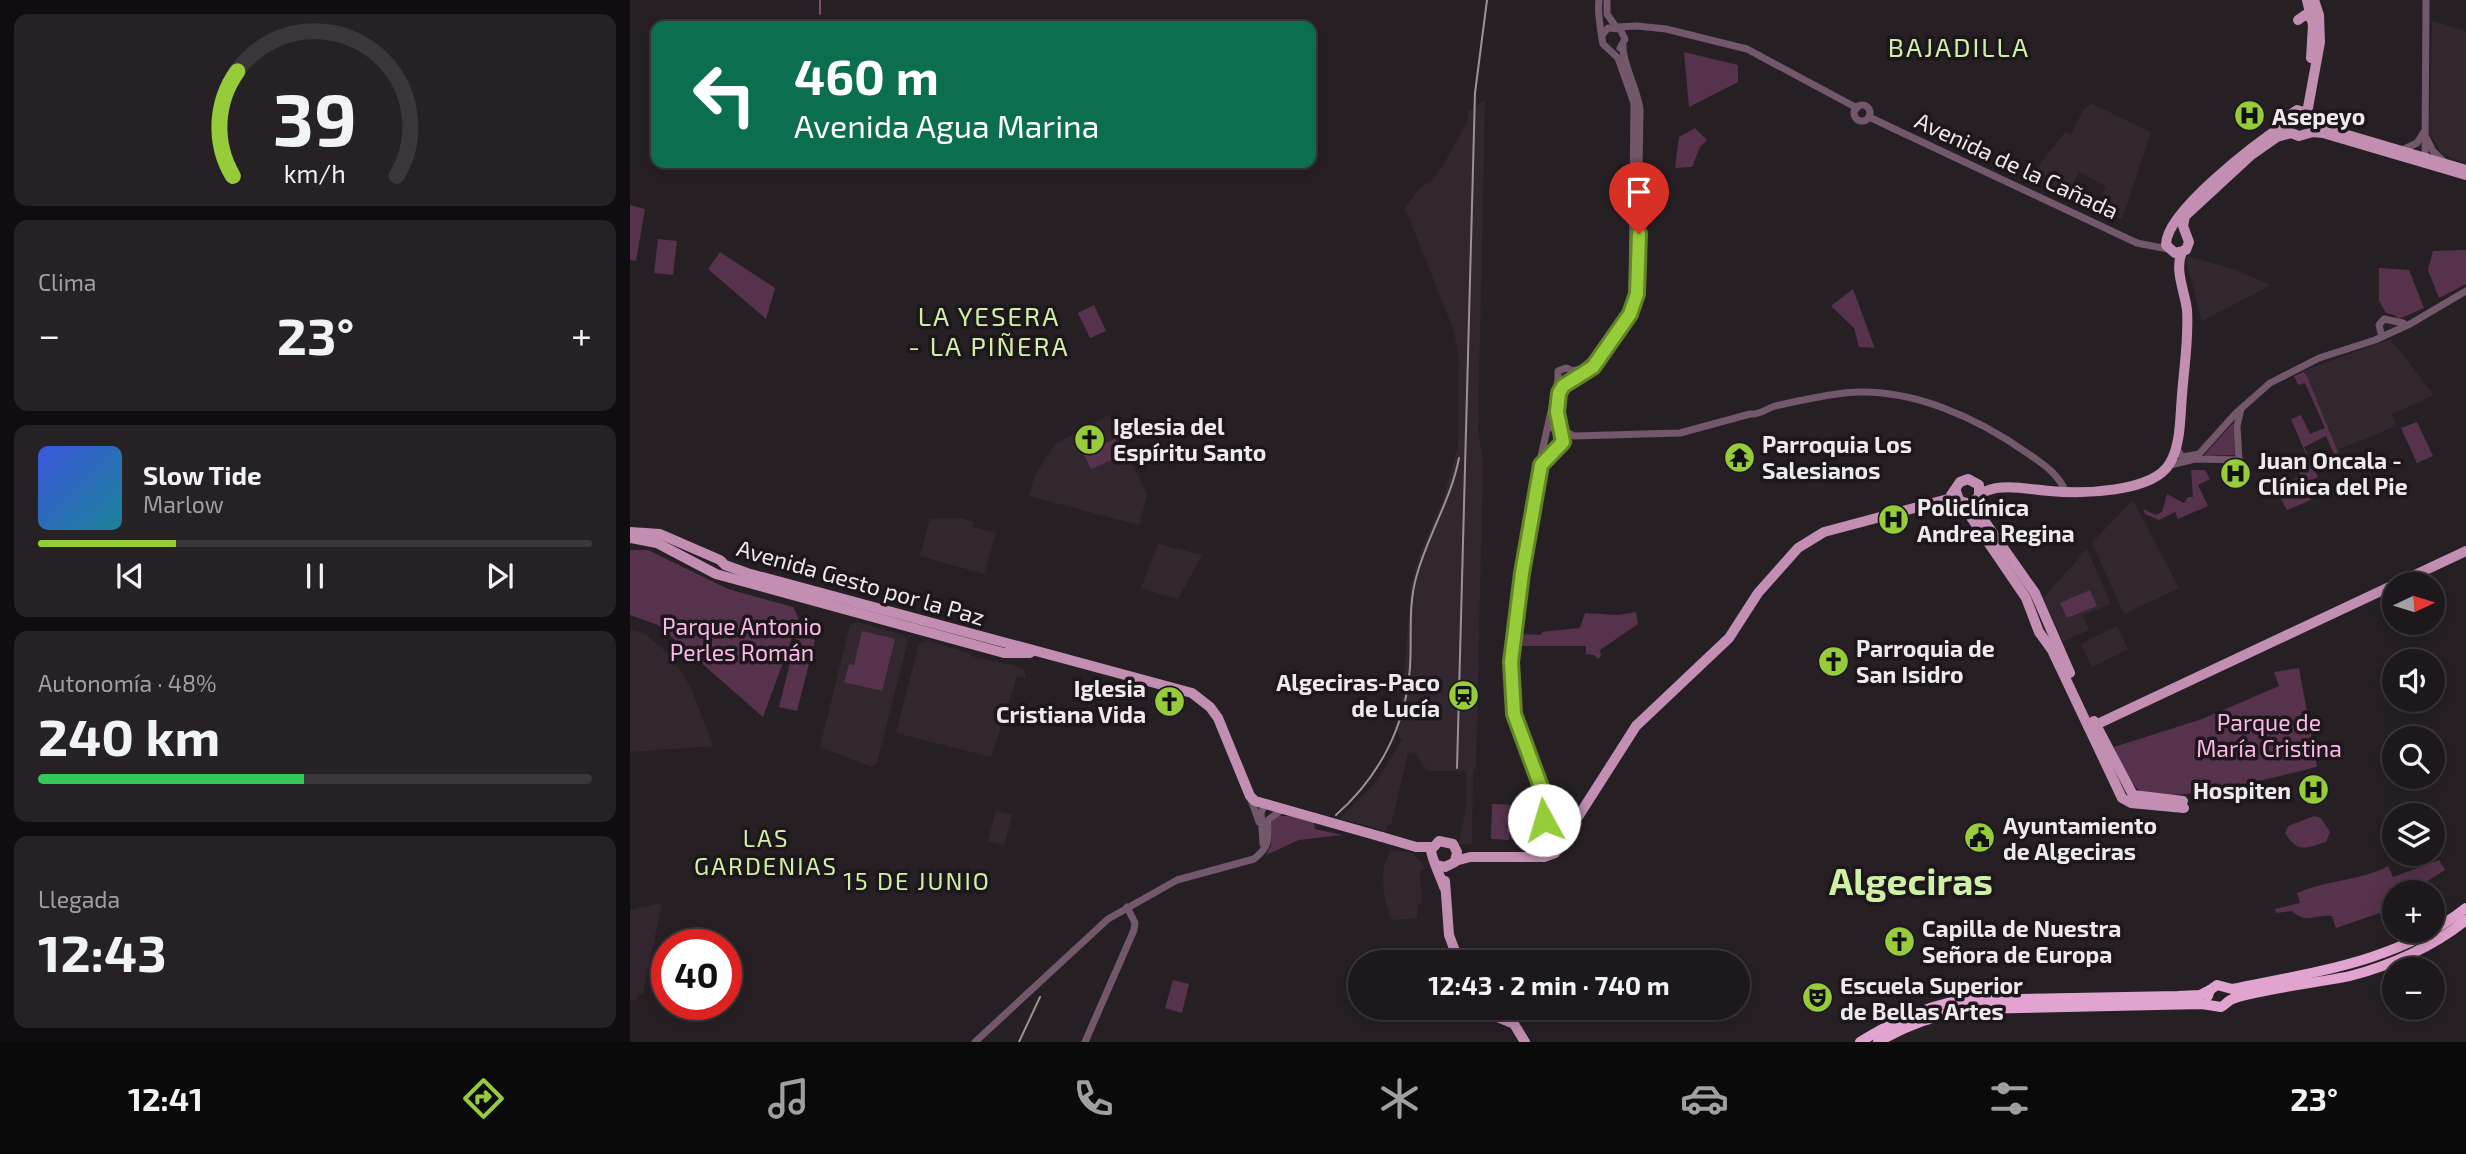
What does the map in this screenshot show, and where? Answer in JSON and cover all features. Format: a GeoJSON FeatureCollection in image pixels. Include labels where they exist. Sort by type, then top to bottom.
{"type":"FeatureCollection","features":[{"type":"Feature","properties":{"kind":"highway"},"geometry":{"type":"LineString","coordinates":[[1860,1042],[1910,1014],[1962,1000],[2200,995],[2217,985],[2232,989],[2351,965],[2416,940],[2466,908]]}},
{"type":"Feature","properties":{"kind":"highway"},"geometry":{"type":"LineString","coordinates":[[1878,1042],[1913,1023],[1940,1014],[1973,1009],[2223,1006],[2229,1000],[2353,975],[2375,968],[2440,938],[2466,920]]}},
{"type":"Feature","properties":{"kind":"highway"},"geometry":{"type":"LineString","coordinates":[[2225,987],[2230,995],[2229,1000]]}},
{"type":"Feature","properties":{"kind":"highway"},"geometry":{"type":"LineString","coordinates":[[2210,990],[2208,998],[2213,1005]]}},
{"type":"Feature","properties":{"kind":"main road"},"geometry":{"type":"LineString","coordinates":[[2307,0],[2305,18],[2317,33]]}},
{"type":"Feature","properties":{"kind":"main road"},"geometry":{"type":"LineString","coordinates":[[2305,18],[2314,0]]}},
{"type":"Feature","properties":{"kind":"main road"},"geometry":{"type":"LineString","coordinates":[[2307,133],[2305,115],[2317,33],[2314,0]]}},
{"type":"Feature","properties":{"kind":"main road"},"geometry":{"type":"LineString","coordinates":[[2289,128],[2290,115],[2305,115],[2317,126],[2466,175]]}},
{"type":"Feature","properties":{"kind":"main road"},"geometry":{"type":"LineString","coordinates":[[2289,128],[2299,135],[2323,133],[2466,170]]}},
{"type":"Feature","properties":{"kind":"main road"},"geometry":{"type":"LineString","coordinates":[[1979,485],[2013,484],[2066,491],[2141,483],[2160,475],[2170,465],[2176,447],[2187,328],[2179,264],[2189,242],[2184,232],[2185,216],[2218,184],[2289,128]]}},
{"type":"Feature","properties":{"kind":"main road"},"geometry":{"type":"LineString","coordinates":[[1250,796],[1266,804],[1416,847],[1434,856],[1445,867],[1468,857],[1542,856],[1558,849],[1618,754],[1649,711],[1729,638],[1758,593],[1801,546],[1824,532],[1956,498],[1968,504],[1988,490],[2003,488],[2066,491],[2102,488],[2144,479],[2158,472],[2170,455],[2183,330],[2180,298],[2169,250],[2169,234],[2185,208],[2231,166],[2289,128]]}},
{"type":"Feature","properties":{"kind":"main road"},"geometry":{"type":"LineString","coordinates":[[2169,234],[2184,232]]}},
{"type":"Feature","properties":{"kind":"main road"},"geometry":{"type":"LineString","coordinates":[[2169,250],[2182,253]]}},
{"type":"Feature","properties":{"kind":"main road"},"geometry":{"type":"LineString","coordinates":[[2093,728],[2052,650],[2039,632],[2026,598],[1956,498],[1959,482],[1965,479],[1975,480],[1979,485],[1981,517],[2039,601],[2093,728],[2122,798],[2184,804]]}},
{"type":"Feature","properties":{"kind":"main road","name":"Avenida Gesto por la Paz"},"geometry":{"type":"LineString","coordinates":[[630,532],[652,532],[684,542],[725,565],[1192,693],[1210,707],[1218,718],[1250,796]]}},
{"type":"Feature","properties":{"kind":"main road","name":"Avenida Gesto por la Paz"},"geometry":{"type":"LineString","coordinates":[[630,538],[657,543],[716,574],[1004,653],[1043,653]]}},
{"type":"Feature","properties":{"kind":"main road"},"geometry":{"type":"LineString","coordinates":[[678,556],[676,547],[684,542]]}},
{"type":"Feature","properties":{"kind":"main road"},"geometry":{"type":"LineString","coordinates":[[2093,728],[2466,553]]}},
{"type":"Feature","properties":{"kind":"main road"},"geometry":{"type":"LineString","coordinates":[[2429,572],[2466,553]]}},
{"type":"Feature","properties":{"kind":"main road"},"geometry":{"type":"LineString","coordinates":[[716,574],[723,572],[725,565]]}},
{"type":"Feature","properties":{"kind":"main road"},"geometry":{"type":"LineString","coordinates":[[2093,728],[2382,596]]}},
{"type":"Feature","properties":{"kind":"main road"},"geometry":{"type":"LineString","coordinates":[[1455,950],[1449,935],[1444,887],[1434,856],[1439,841],[1446,841],[1457,849],[1542,856]]}},
{"type":"Feature","properties":{"kind":"main road"},"geometry":{"type":"LineString","coordinates":[[1444,887],[1446,874],[1454,863],[1457,849]]}},
{"type":"Feature","properties":{"kind":"main road"},"geometry":{"type":"LineString","coordinates":[[1504,1020],[1514,1024],[1521,1040]]}},
{"type":"Feature","properties":{"kind":"street"},"geometry":{"type":"LineString","coordinates":[[1542,856],[1544,795],[1514,714],[1511,662],[1522,573],[1542,450],[1558,380],[1557,373],[1566,368],[1571,371],[1581,369],[1596,356],[1626,312],[1632,293],[1634,103],[1618,58],[1603,44],[1600,17],[1596,10],[1599,0]]}},
{"type":"Feature","properties":{"kind":"street"},"geometry":{"type":"LineString","coordinates":[[1558,380],[1567,383],[1580,377],[1600,359],[1630,314],[1637,294],[1640,110],[1638,93],[1623,55],[1622,31],[1607,14],[1607,0]]}},
{"type":"Feature","properties":{"kind":"street"},"geometry":{"type":"LineString","coordinates":[[2420,159],[2424,131],[2426,0]]}},
{"type":"Feature","properties":{"kind":"street"},"geometry":{"type":"LineString","coordinates":[[1602,35],[1608,28],[1622,25],[1638,28]]}},
{"type":"Feature","properties":{"kind":"street"},"geometry":{"type":"LineString","coordinates":[[1610,49],[1616,50],[1629,32],[1638,28]]}},
{"type":"Feature","properties":{"kind":"street","name":"Avenida de la Cañada"},"geometry":{"type":"LineString","coordinates":[[1638,28],[1666,29],[1747,49],[1857,108],[1868,108],[1869,117],[2137,243],[2169,250]]}},
{"type":"Feature","properties":{"kind":"street"},"geometry":{"type":"LineString","coordinates":[[2398,151],[2412,147],[2424,131]]}},
{"type":"Feature","properties":{"kind":"street"},"geometry":{"type":"LineString","coordinates":[[2424,131],[2433,151],[2452,166]]}},
{"type":"Feature","properties":{"kind":"street"},"geometry":{"type":"LineString","coordinates":[[2151,244],[2169,234]]}},
{"type":"Feature","properties":{"kind":"street"},"geometry":{"type":"LineString","coordinates":[[2170,465],[2203,456],[2228,422],[2270,383],[2293,370],[2373,340],[2466,291]]}},
{"type":"Feature","properties":{"kind":"street"},"geometry":{"type":"LineString","coordinates":[[2393,330],[2412,321]]}},
{"type":"Feature","properties":{"kind":"street"},"geometry":{"type":"LineString","coordinates":[[1541,465],[1563,442],[1557,405],[1560,389],[1572,378],[1571,371]]}},
{"type":"Feature","properties":{"kind":"street"},"geometry":{"type":"LineString","coordinates":[[1548,427],[1574,436],[1673,433],[1750,414],[1760,414],[1778,405],[1844,393],[1884,394],[1922,401],[1995,432],[2048,468],[2061,480],[2066,491]]}},
{"type":"Feature","properties":{"kind":"street"},"geometry":{"type":"LineString","coordinates":[[2176,447],[2182,457],[2203,456],[2239,460],[2237,426],[2242,408]]}},
{"type":"Feature","properties":{"kind":"street"},"geometry":{"type":"LineString","coordinates":[[2228,422],[2234,421],[2237,426]]}},
{"type":"Feature","properties":{"kind":"street"},"geometry":{"type":"LineString","coordinates":[[1542,450],[1546,453],[1554,452]]}},
{"type":"Feature","properties":{"kind":"street"},"geometry":{"type":"LineString","coordinates":[[1250,796],[1262,832]]}},
{"type":"Feature","properties":{"kind":"street"},"geometry":{"type":"LineString","coordinates":[[975,1042],[1108,919],[1177,880],[1254,859],[1267,848],[1266,804]]}},
{"type":"Feature","properties":{"kind":"street"},"geometry":{"type":"LineString","coordinates":[[1259,854],[1263,843],[1262,812],[1266,804]]}},
{"type":"Feature","properties":{"kind":"street"},"geometry":{"type":"LineString","coordinates":[[1268,820],[1283,809]]}},
{"type":"Feature","properties":{"kind":"street"},"geometry":{"type":"LineString","coordinates":[[1085,1042],[1135,930],[1125,909]]}},
{"type":"Feature","properties":{"kind":"shaded area"},"geometry":{"type":"Polygon","coordinates":[[[2432,21],[2466,31],[2466,162],[2443,155],[2430,134],[2432,21]]]}},
{"type":"Feature","properties":{"kind":"shaded area"},"geometry":{"type":"Polygon","coordinates":[[[1485,100],[1478,430],[1483,460],[1476,769],[1473,769],[1472,844],[1459,844],[1467,800],[1466,771],[1428,771],[1414,752],[1408,753],[1391,825],[1387,825],[1385,831],[1340,818],[1376,782],[1402,740],[1395,729],[1403,694],[1411,585],[1420,554],[1444,496],[1458,447],[1459,361],[1454,331],[1405,208],[1420,188],[1434,179],[1441,169],[1467,122],[1468,112],[1485,100]]]}},
{"type":"Feature","properties":{"kind":"shaded area"},"geometry":{"type":"Polygon","coordinates":[[[2092,104],[2151,132],[2122,219],[2096,208],[2106,186],[2079,172],[2070,189],[2076,191],[2073,197],[2030,177],[2065,132],[2071,135],[2083,110],[2092,104]]]}},
{"type":"Feature","properties":{"kind":"shaded area"},"geometry":{"type":"Polygon","coordinates":[[[2188,256],[2233,269],[2271,285],[2202,321],[2186,261],[2188,256]]]}},
{"type":"Feature","properties":{"kind":"shaded area"},"geometry":{"type":"Polygon","coordinates":[[[2390,339],[2432,392],[2432,396],[2392,414],[2396,426],[2337,450],[2303,371],[2390,339]]]}},
{"type":"Feature","properties":{"kind":"shaded area"},"geometry":{"type":"Polygon","coordinates":[[[1109,415],[1147,494],[1139,525],[1029,496],[1035,475],[1055,444],[1109,415]]]}},
{"type":"Feature","properties":{"kind":"shaded area"},"geometry":{"type":"Polygon","coordinates":[[[2133,500],[2179,588],[2124,614],[2092,543],[2133,500]]]}},
{"type":"Feature","properties":{"kind":"shaded area"},"geometry":{"type":"Polygon","coordinates":[[[959,518],[974,522],[973,527],[996,533],[984,574],[920,556],[930,519],[959,518]]]}},
{"type":"Feature","properties":{"kind":"shaded area"},"geometry":{"type":"Polygon","coordinates":[[[1158,544],[1202,555],[1178,599],[1141,588],[1158,544]]]}},
{"type":"Feature","properties":{"kind":"shaded area"},"geometry":{"type":"Polygon","coordinates":[[[2087,549],[2111,604],[2083,615],[2089,630],[2063,641],[2043,598],[2087,549]]]}},
{"type":"Feature","properties":{"kind":"shaded area"},"geometry":{"type":"Polygon","coordinates":[[[857,622],[904,635],[908,640],[877,763],[872,767],[820,747],[850,625],[857,622]]]}},
{"type":"Feature","properties":{"kind":"shaded area"},"geometry":{"type":"Polygon","coordinates":[[[2117,626],[2128,649],[2092,667],[2081,644],[2117,626]]]}},
{"type":"Feature","properties":{"kind":"shaded area"},"geometry":{"type":"Polygon","coordinates":[[[630,630],[644,633],[671,656],[691,688],[713,746],[630,752],[630,630]]]}},
{"type":"Feature","properties":{"kind":"shaded area"},"geometry":{"type":"Polygon","coordinates":[[[928,641],[970,653],[971,656],[1020,667],[1025,671],[1026,678],[1017,676],[991,757],[896,733],[919,644],[928,641]]]}},
{"type":"Feature","properties":{"kind":"shaded area"},"geometry":{"type":"Polygon","coordinates":[[[1492,804],[1539,806],[1538,841],[1491,839],[1492,804]]]}},
{"type":"Feature","properties":{"kind":"shaded area"},"geometry":{"type":"Polygon","coordinates":[[[996,811],[1012,815],[1004,845],[988,841],[996,811]]]}},
{"type":"Feature","properties":{"kind":"shaded area"},"geometry":{"type":"Polygon","coordinates":[[[1391,850],[1413,853],[1426,869],[1422,869],[1420,875],[1422,903],[1418,904],[1417,918],[1392,920],[1385,900],[1383,878],[1384,865],[1391,850]]]}},
{"type":"Feature","properties":{"kind":"shaded area"},"geometry":{"type":"Polygon","coordinates":[[[662,903],[657,929],[651,929],[651,956],[643,994],[640,993],[638,999],[630,1000],[630,910],[662,903]]]}},
{"type":"Feature","properties":{"kind":"green space"},"geometry":{"type":"Polygon","coordinates":[[[1684,52],[1738,65],[1738,82],[1689,107],[1684,52]]]}},
{"type":"Feature","properties":{"kind":"green space"},"geometry":{"type":"Polygon","coordinates":[[[1695,128],[1707,140],[1700,147],[1692,167],[1675,168],[1679,137],[1695,128]]]}},
{"type":"Feature","properties":{"kind":"green space"},"geometry":{"type":"Polygon","coordinates":[[[630,205],[645,209],[636,261],[630,260],[630,205]]]}},
{"type":"Feature","properties":{"kind":"green space"},"geometry":{"type":"Polygon","coordinates":[[[658,239],[677,241],[673,275],[654,273],[658,239]]]}},
{"type":"Feature","properties":{"kind":"green space"},"geometry":{"type":"Polygon","coordinates":[[[2466,250],[2466,284],[2439,298],[2428,270],[2433,251],[2466,250]]]}},
{"type":"Feature","properties":{"kind":"green space"},"geometry":{"type":"Polygon","coordinates":[[[720,252],[775,288],[766,319],[708,269],[720,252]]]}},
{"type":"Feature","properties":{"kind":"green space"},"geometry":{"type":"Polygon","coordinates":[[[2379,268],[2409,270],[2424,308],[2399,319],[2386,313],[2379,301],[2379,268]]]}},
{"type":"Feature","properties":{"kind":"green space"},"geometry":{"type":"Polygon","coordinates":[[[1853,289],[1875,348],[1859,347],[1854,328],[1831,306],[1853,289]]]}},
{"type":"Feature","properties":{"kind":"green space"},"geometry":{"type":"Polygon","coordinates":[[[1094,305],[1106,331],[1090,338],[1078,313],[1094,305]]]}},
{"type":"Feature","properties":{"kind":"green space"},"geometry":{"type":"Polygon","coordinates":[[[2303,372],[2342,462],[2339,465],[2326,436],[2304,447],[2318,477],[2303,485],[2311,500],[2287,510],[2275,488],[2301,476],[2297,465],[2308,459],[2291,419],[2301,415],[2310,434],[2325,428],[2305,383],[2298,385],[2294,376],[2303,372]]]}},
{"type":"Feature","properties":{"kind":"green space"},"geometry":{"type":"Polygon","coordinates":[[[2417,422],[2433,456],[2417,463],[2401,428],[2417,422]]]}},
{"type":"Feature","properties":{"kind":"green space"},"geometry":{"type":"Polygon","coordinates":[[[2233,423],[2235,455],[2205,456],[2205,454],[2233,423]]]}},
{"type":"Feature","properties":{"kind":"green space"},"geometry":{"type":"Polygon","coordinates":[[[1115,439],[1122,455],[1091,469],[1083,453],[1115,439]]]}},
{"type":"Feature","properties":{"kind":"green space"},"geometry":{"type":"Polygon","coordinates":[[[2191,470],[2205,470],[2210,479],[2198,485],[2208,506],[2178,519],[2175,512],[2159,520],[2145,514],[2143,509],[2156,515],[2162,512],[2167,494],[2184,503],[2188,497],[2193,497],[2191,470]]]}},
{"type":"Feature","properties":{"kind":"green space","name":"Parque Antonio Perles Román"},"geometry":{"type":"Polygon","coordinates":[[[630,550],[648,550],[728,589],[793,607],[799,619],[763,717],[658,625],[630,615],[630,550]]]}},
{"type":"Feature","properties":{"kind":"green space"},"geometry":{"type":"Polygon","coordinates":[[[2090,590],[2097,606],[2067,618],[2060,603],[2090,590]]]}},
{"type":"Feature","properties":{"kind":"green space"},"geometry":{"type":"Polygon","coordinates":[[[1636,612],[1638,624],[1600,650],[1601,656],[1598,659],[1594,655],[1586,654],[1586,646],[1521,646],[1515,642],[1521,634],[1541,635],[1542,632],[1580,628],[1585,613],[1618,615],[1636,612]]]}},
{"type":"Feature","properties":{"kind":"green space"},"geometry":{"type":"Polygon","coordinates":[[[862,631],[895,639],[882,691],[844,682],[849,664],[854,665],[862,631]]]}},
{"type":"Feature","properties":{"kind":"green space"},"geometry":{"type":"Polygon","coordinates":[[[797,635],[815,640],[797,711],[779,707],[797,635]]]}},
{"type":"Feature","properties":{"kind":"green space","name":"Parque de María Cristina"},"geometry":{"type":"Polygon","coordinates":[[[2299,668],[2317,767],[2224,788],[2171,795],[2151,794],[2138,789],[2130,780],[2114,747],[2202,719],[2279,686],[2274,672],[2299,668]]]}},
{"type":"Feature","properties":{"kind":"green space"},"geometry":{"type":"Polygon","coordinates":[[[1492,804],[1510,805],[1509,840],[1491,839],[1492,804]]]}},
{"type":"Feature","properties":{"kind":"green space"},"geometry":{"type":"Polygon","coordinates":[[[1280,816],[1314,822],[1315,829],[1342,835],[1299,840],[1266,855],[1271,845],[1272,818],[1280,816]]]}},
{"type":"Feature","properties":{"kind":"green space"},"geometry":{"type":"Polygon","coordinates":[[[2314,816],[2321,818],[2330,832],[2326,842],[2299,847],[2285,833],[2288,826],[2314,816]]]}},
{"type":"Feature","properties":{"kind":"green space"},"geometry":{"type":"Polygon","coordinates":[[[2388,866],[2393,877],[2423,866],[2443,866],[2445,870],[2429,880],[2382,880],[2382,912],[2336,928],[2332,916],[2307,918],[2292,911],[2276,913],[2275,909],[2300,903],[2297,893],[2320,885],[2366,875],[2388,866]]]}},
{"type":"Feature","properties":{"kind":"green space"},"geometry":{"type":"Polygon","coordinates":[[[1173,980],[1189,984],[1182,1013],[1165,1008],[1173,980]]]}},
{"type":"Feature","properties":{"kind":"waterway"},"geometry":{"type":"LineString","coordinates":[[820,0],[820,14]]}},
{"type":"Feature","properties":{"kind":"railway"},"geometry":{"type":"LineString","coordinates":[[1457,768],[1475,93],[1487,0]]}},
{"type":"Feature","properties":{"kind":"railway"},"geometry":{"type":"LineString","coordinates":[[1336,815],[1377,767],[1388,749],[1403,710],[1410,667],[1412,600],[1416,578],[1459,458]]}},
{"type":"Feature","properties":{"kind":"railway"},"geometry":{"type":"LineString","coordinates":[[1019,1042],[1040,997]]}},
{"type":"Feature","properties":{"kind":"place","name":"Asepeyo"},"geometry":{"type":"Point","coordinates":[2249,116]}},
{"type":"Feature","properties":{"kind":"place","name":"Iglesia del Espíritu Santo"},"geometry":{"type":"Point","coordinates":[1090,439]}},
{"type":"Feature","properties":{"kind":"place","name":"Parroquia Los Salesianos"},"geometry":{"type":"Point","coordinates":[1739,457]}},
{"type":"Feature","properties":{"kind":"place","name":"Juan Oncala - Clínica del Pie"},"geometry":{"type":"Point","coordinates":[2235,473]}},
{"type":"Feature","properties":{"kind":"place","name":"Policlínica Andrea Regina"},"geometry":{"type":"Point","coordinates":[1894,520]}},
{"type":"Feature","properties":{"kind":"place","name":"Parroquia de San Isidro"},"geometry":{"type":"Point","coordinates":[1833,661]}},
{"type":"Feature","properties":{"kind":"place","name":"Algeciras-Paco de Lucía"},"geometry":{"type":"Point","coordinates":[1463,695]}},
{"type":"Feature","properties":{"kind":"place","name":"Iglesia Cristiana Vida"},"geometry":{"type":"Point","coordinates":[1169,701]}},
{"type":"Feature","properties":{"kind":"place","name":"Hospiten"},"geometry":{"type":"Point","coordinates":[2314,790]}},
{"type":"Feature","properties":{"kind":"place","name":"Ayuntamiento de Algeciras"},"geometry":{"type":"Point","coordinates":[1980,838]}},
{"type":"Feature","properties":{"kind":"place","name":"Capilla de Nuestra Señora de Europa"},"geometry":{"type":"Point","coordinates":[1899,941]}},
{"type":"Feature","properties":{"kind":"place","name":"Escuela Superior de Bellas Artes"},"geometry":{"type":"Point","coordinates":[1817,998]}},
{"type":"Feature","properties":{"kind":"district","name":"BAJADILLA"},"geometry":{"type":"Point","coordinates":[1959,46]}},
{"type":"Feature","properties":{"kind":"district","name":"LA YESERA - LA PIÑERA"},"geometry":{"type":"Point","coordinates":[989,330]}},
{"type":"Feature","properties":{"kind":"district","name":"LAS GARDENIAS"},"geometry":{"type":"Point","coordinates":[766,851]}},
{"type":"Feature","properties":{"kind":"district","name":"15 DE JUNIO"},"geometry":{"type":"Point","coordinates":[917,880]}},
{"type":"Feature","properties":{"kind":"district","name":"Algeciras"},"geometry":{"type":"Point","coordinates":[1911,880]}},
{"type":"Feature","properties":{"kind":"route"},"geometry":{"type":"LineString","coordinates":[[1544,820],[1544,795],[1513,707],[1511,654],[1522,573],[1541,465],[1563,442],[1557,412],[1559,393],[1563,386],[1578,379],[1593,367],[1630,314],[1637,294],[1639,234]]}}]}
